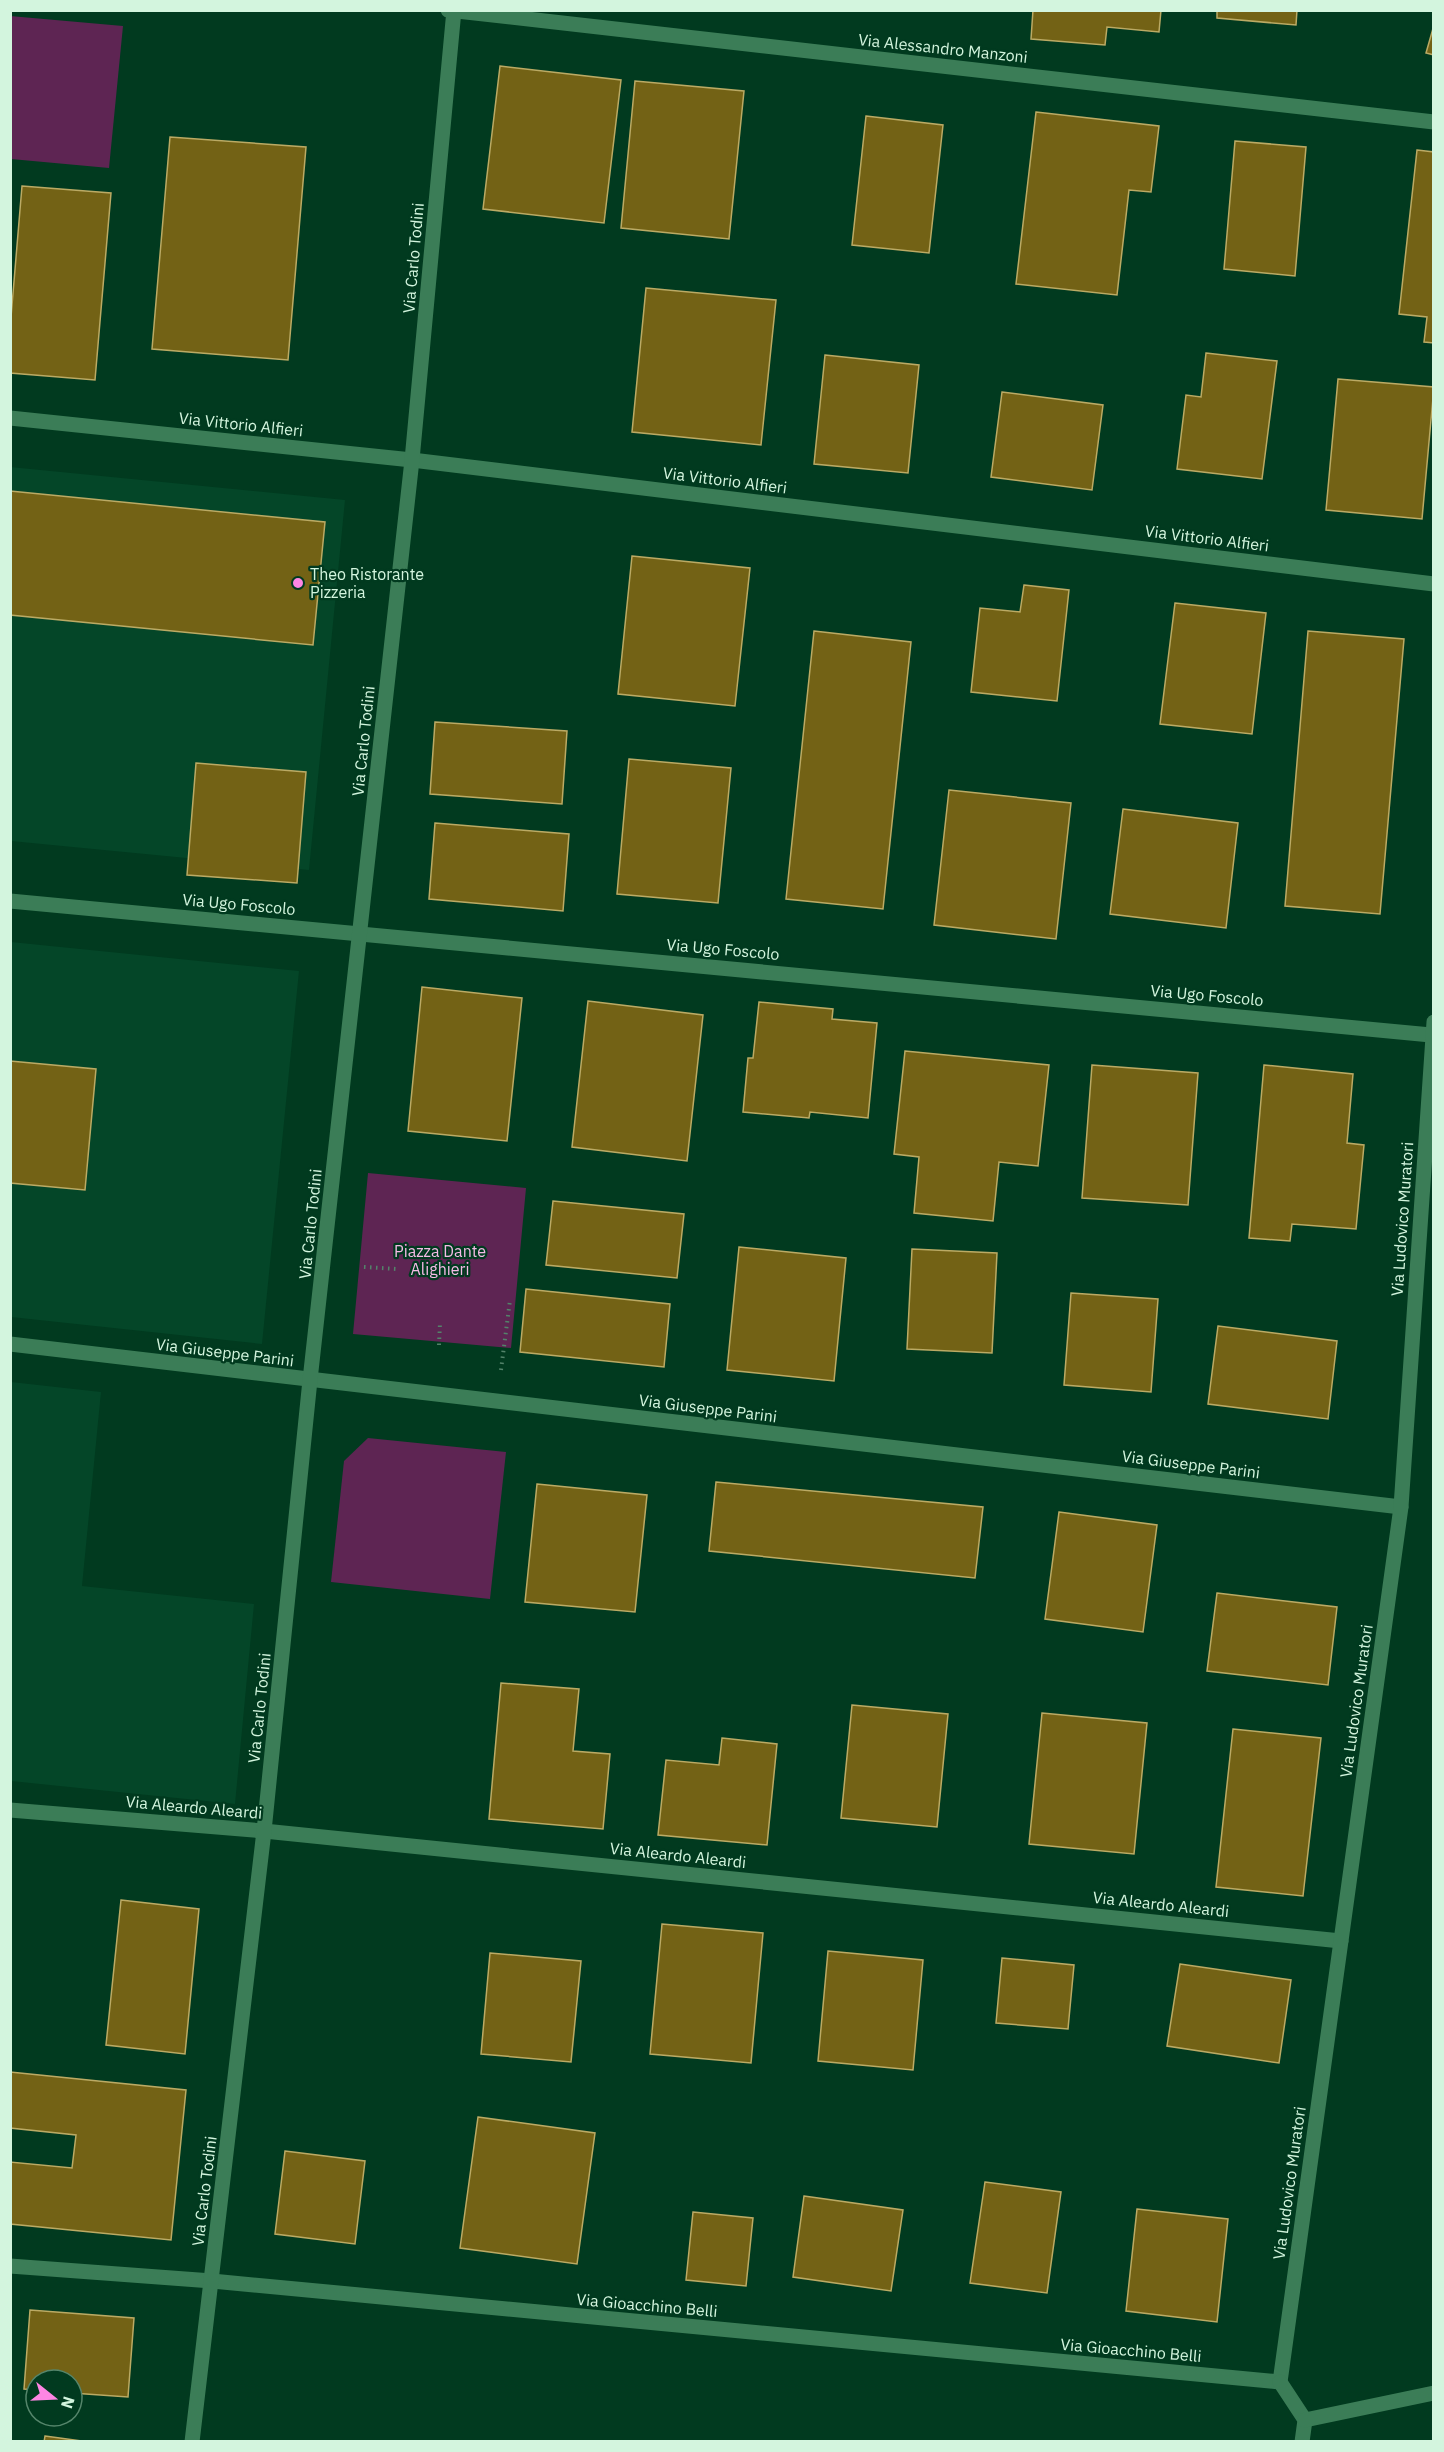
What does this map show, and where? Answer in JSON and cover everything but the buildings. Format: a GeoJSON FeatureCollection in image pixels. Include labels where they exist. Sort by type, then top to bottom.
{"type":"FeatureCollection","features":[{"type":"Feature","properties":{"kind":"street","name":"Via Alessandro Manzoni"},"geometry":{"type":"LineString","coordinates":[[448,10],[1434,122]]}},
{"type":"Feature","properties":{"kind":"street","name":"Via Carlo Todini"},"geometry":{"type":"LineString","coordinates":[[192,2442],[264,1831],[310,1380],[412,460],[454,11]]}},
{"type":"Feature","properties":{"kind":"street","name":"Via Vittorio Alfieri"},"geometry":{"type":"LineString","coordinates":[[10,418],[412,460],[1434,584]]}},
{"type":"Feature","properties":{"kind":"street","name":"Via Ugo Foscolo"},"geometry":{"type":"LineString","coordinates":[[10,901],[1432,1028]]}},
{"type":"Feature","properties":{"kind":"street","name":"Via Ludovico Muratori"},"geometry":{"type":"LineString","coordinates":[[1280,2382],[1401,1507],[1432,1028]]}},
{"type":"Feature","properties":{"kind":"street","name":"Via Giuseppe Parini"},"geometry":{"type":"LineString","coordinates":[[10,1344],[1401,1507]]}},
{"type":"Feature","properties":{"kind":"street","name":"Via Aleardo Aleardi"},"geometry":{"type":"LineString","coordinates":[[10,1810],[264,1831],[1341,1941]]}},
{"type":"Feature","properties":{"kind":"street","name":"Via Gioacchino Belli"},"geometry":{"type":"LineString","coordinates":[[10,2266],[212,2282],[1280,2382]]}},
{"type":"Feature","properties":{"kind":"street"},"geometry":{"type":"LineString","coordinates":[[1280,2382],[1305,2420],[1302,2442]]}},
{"type":"Feature","properties":{"kind":"street"},"geometry":{"type":"LineString","coordinates":[[1305,2420],[1434,2393]]}},
{"type":"Feature","properties":{"kind":"path"},"geometry":{"type":"LineString","coordinates":[[364,1267],[397,1269]]}},
{"type":"Feature","properties":{"kind":"path"},"geometry":{"type":"LineString","coordinates":[[497,1402],[510,1300]]}},
{"type":"Feature","properties":{"kind":"path"},"geometry":{"type":"LineString","coordinates":[[440,1323],[440,1345]]}},
{"type":"Feature","properties":{"kind":"shaded area"},"geometry":{"type":"Polygon","coordinates":[[[10,467],[345,500],[309,870],[11,841],[10,467]]]}},
{"type":"Feature","properties":{"kind":"shaded area"},"geometry":{"type":"Polygon","coordinates":[[[11,942],[299,971],[262,1344],[11,1317],[11,942]]]}},
{"type":"Feature","properties":{"kind":"shaded area"},"geometry":{"type":"Polygon","coordinates":[[[11,1382],[101,1392],[82,1586],[254,1604],[235,1804],[11,1781],[11,1382]]]}},
{"type":"Feature","properties":{"kind":"green space"},"geometry":{"type":"Polygon","coordinates":[[[10,16],[123,26],[109,168],[11,159],[10,16]]]}},
{"type":"Feature","properties":{"kind":"green space","name":"Piazza Dante Alighieri"},"geometry":{"type":"Polygon","coordinates":[[[368,1173],[526,1188],[511,1348],[353,1334],[368,1173]]]}},
{"type":"Feature","properties":{"kind":"green space"},"geometry":{"type":"Polygon","coordinates":[[[368,1438],[506,1452],[490,1599],[331,1582],[344,1461],[368,1438]]]}},
{"type":"Feature","properties":{"kind":"place","name":"Theo Ristorante Pizzeria"},"geometry":{"type":"Point","coordinates":[298,583]}}]}
